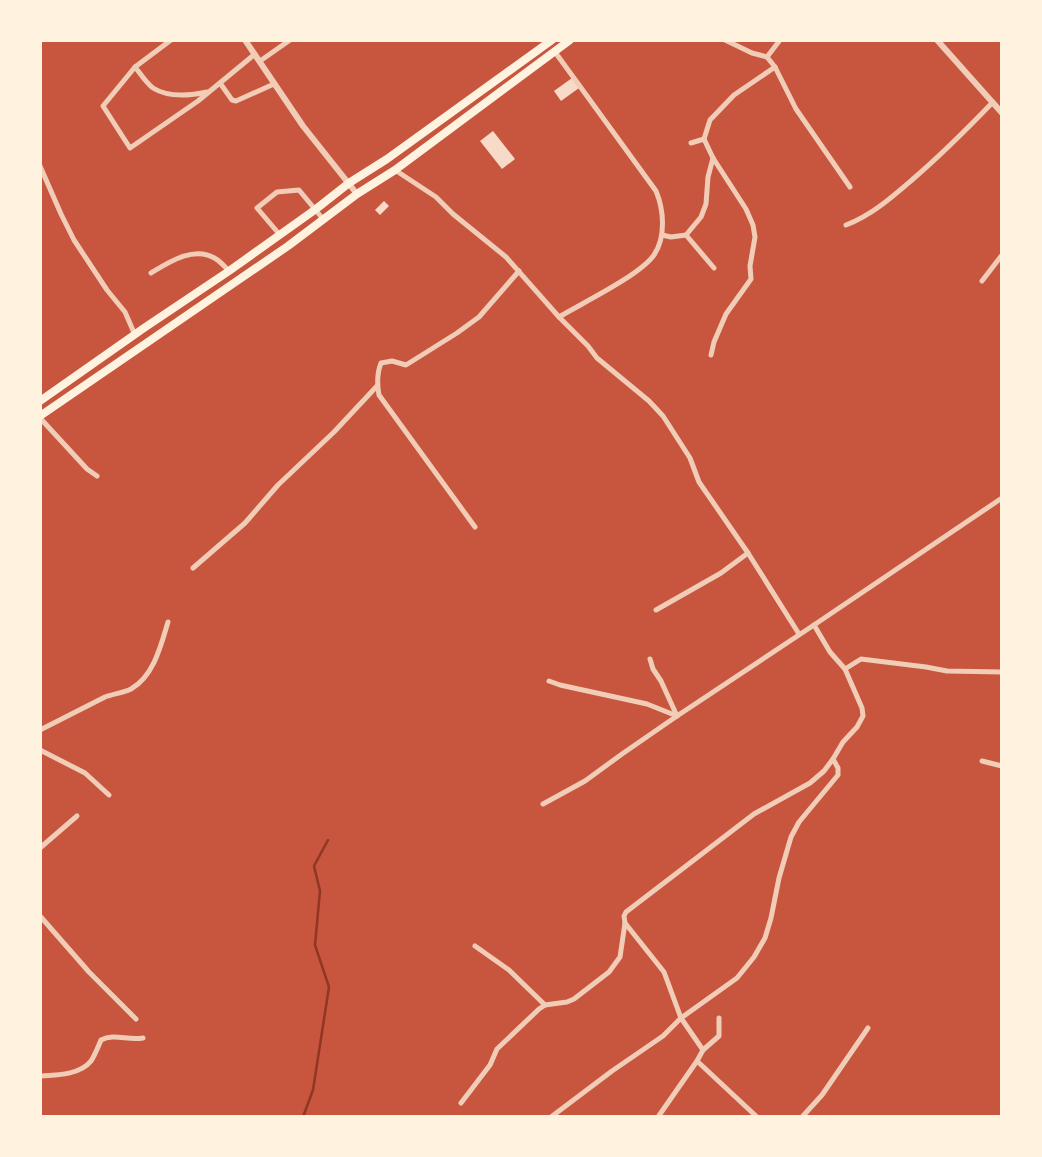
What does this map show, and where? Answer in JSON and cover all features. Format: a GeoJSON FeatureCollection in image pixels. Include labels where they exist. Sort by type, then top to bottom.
{"type":"FeatureCollection","features":[{"type":"Feature","properties":{"kind":"main road"},"geometry":{"type":"LineString","coordinates":[[40,401],[229,271],[552,40]]}},
{"type":"Feature","properties":{"kind":"main road"},"geometry":{"type":"LineString","coordinates":[[40,417],[395,170],[570,40]]}},
{"type":"Feature","properties":{"kind":"street"},"geometry":{"type":"LineString","coordinates":[[171,40],[135,66],[103,106],[130,148],[210,92],[255,54]]}},
{"type":"Feature","properties":{"kind":"street"},"geometry":{"type":"LineString","coordinates":[[245,40],[303,125],[357,194]]}},
{"type":"Feature","properties":{"kind":"street"},"geometry":{"type":"LineString","coordinates":[[260,61],[290,40]]}},
{"type":"Feature","properties":{"kind":"street"},"geometry":{"type":"LineString","coordinates":[[725,40],[767,57],[775,66],[796,108],[850,187]]}},
{"type":"Feature","properties":{"kind":"street"},"geometry":{"type":"LineString","coordinates":[[767,57],[780,40]]}},
{"type":"Feature","properties":{"kind":"street"},"geometry":{"type":"LineString","coordinates":[[937,40],[1002,113]]}},
{"type":"Feature","properties":{"kind":"street"},"geometry":{"type":"LineString","coordinates":[[555,52],[656,191],[661,202],[662,235],[653,257],[638,270],[558,317]]}},
{"type":"Feature","properties":{"kind":"street"},"geometry":{"type":"LineString","coordinates":[[135,66],[151,87],[168,94],[178,96],[210,92]]}},
{"type":"Feature","properties":{"kind":"street"},"geometry":{"type":"LineString","coordinates":[[710,355],[726,314],[751,279],[750,266],[755,237],[746,209],[713,158],[705,139],[710,120],[718,111],[734,95],[775,66]]}},
{"type":"Feature","properties":{"kind":"street"},"geometry":{"type":"LineString","coordinates":[[220,83],[232,100],[236,101],[274,84]]}},
{"type":"Feature","properties":{"kind":"street"},"geometry":{"type":"LineString","coordinates":[[846,225],[872,213],[895,195],[945,151],[993,102]]}},
{"type":"Feature","properties":{"kind":"street"},"geometry":{"type":"LineString","coordinates":[[691,143],[705,139]]}},
{"type":"Feature","properties":{"kind":"street"},"geometry":{"type":"LineString","coordinates":[[662,235],[686,235],[701,217],[706,204],[713,158]]}},
{"type":"Feature","properties":{"kind":"street"},"geometry":{"type":"LineString","coordinates":[[40,166],[74,240],[125,312],[135,335]]}},
{"type":"Feature","properties":{"kind":"street"},"geometry":{"type":"LineString","coordinates":[[395,170],[436,197],[453,215],[506,257],[597,358],[663,416],[690,458],[699,482],[799,634]]}},
{"type":"Feature","properties":{"kind":"street"},"geometry":{"type":"LineString","coordinates":[[280,235],[257,208],[277,192],[299,190],[323,219]]}},
{"type":"Feature","properties":{"kind":"street"},"geometry":{"type":"LineString","coordinates":[[686,235],[714,268]]}},
{"type":"Feature","properties":{"kind":"street"},"geometry":{"type":"LineString","coordinates":[[151,274],[166,263],[194,253],[207,254],[218,259],[229,271]]}},
{"type":"Feature","properties":{"kind":"street"},"geometry":{"type":"LineString","coordinates":[[982,281],[1002,255]]}},
{"type":"Feature","properties":{"kind":"street"},"geometry":{"type":"LineString","coordinates":[[475,527],[379,396],[377,386],[381,363],[392,361],[406,365],[457,333],[486,310],[519,271]]}},
{"type":"Feature","properties":{"kind":"street"},"geometry":{"type":"LineString","coordinates":[[193,568],[245,523],[278,485],[334,432],[377,386]]}},
{"type":"Feature","properties":{"kind":"street"},"geometry":{"type":"LineString","coordinates":[[40,417],[97,476]]}},
{"type":"Feature","properties":{"kind":"street"},"geometry":{"type":"LineString","coordinates":[[543,804],[585,781],[677,716],[1002,498]]}},
{"type":"Feature","properties":{"kind":"street"},"geometry":{"type":"LineString","coordinates":[[656,610],[721,573],[748,553]]}},
{"type":"Feature","properties":{"kind":"street"},"geometry":{"type":"LineString","coordinates":[[40,730],[108,696],[131,689],[153,665],[168,622]]}},
{"type":"Feature","properties":{"kind":"street"},"geometry":{"type":"LineString","coordinates":[[461,1103],[490,1065],[497,1049],[545,1005],[574,999],[609,972],[620,957],[624,916],[633,905],[754,814],[810,783],[824,771],[843,742],[857,727],[863,716],[862,708],[845,669],[830,652],[814,625]]}},
{"type":"Feature","properties":{"kind":"street"},"geometry":{"type":"LineString","coordinates":[[650,659],[677,716]]}},
{"type":"Feature","properties":{"kind":"street"},"geometry":{"type":"LineString","coordinates":[[845,669],[861,659],[947,671],[1002,672]]}},
{"type":"Feature","properties":{"kind":"street"},"geometry":{"type":"LineString","coordinates":[[549,681],[648,704],[677,716]]}},
{"type":"Feature","properties":{"kind":"street"},"geometry":{"type":"LineString","coordinates":[[40,750],[85,773],[109,795]]}},
{"type":"Feature","properties":{"kind":"street"},"geometry":{"type":"LineString","coordinates":[[551,1117],[663,1036],[681,1018],[737,978],[754,957],[765,938],[791,837],[799,822],[838,775],[833,758]]}},
{"type":"Feature","properties":{"kind":"street"},"geometry":{"type":"LineString","coordinates":[[982,761],[1002,766]]}},
{"type":"Feature","properties":{"kind":"street"},"geometry":{"type":"LineString","coordinates":[[40,848],[77,816]]}},
{"type":"Feature","properties":{"kind":"street"},"geometry":{"type":"LineString","coordinates":[[40,916],[89,972],[136,1019]]}},
{"type":"Feature","properties":{"kind":"street"},"geometry":{"type":"LineString","coordinates":[[625,923],[664,972],[681,1018],[703,1050]]}},
{"type":"Feature","properties":{"kind":"street"},"geometry":{"type":"LineString","coordinates":[[475,946],[509,970],[545,1005]]}},
{"type":"Feature","properties":{"kind":"street"},"geometry":{"type":"LineString","coordinates":[[658,1117],[703,1050],[719,1036],[719,1018]]}},
{"type":"Feature","properties":{"kind":"street"},"geometry":{"type":"LineString","coordinates":[[802,1117],[822,1095],[868,1028]]}},
{"type":"Feature","properties":{"kind":"street"},"geometry":{"type":"LineString","coordinates":[[40,1076],[74,1072],[85,1066],[92,1060],[101,1040],[108,1036],[135,1040],[143,1038]]}},
{"type":"Feature","properties":{"kind":"street"},"geometry":{"type":"LineString","coordinates":[[697,1061],[757,1117]]}},
{"type":"Feature","properties":{"kind":"building"},"geometry":{"type":"Polygon","coordinates":[[[572,78],[579,88],[561,101],[554,91],[572,78]]]}},
{"type":"Feature","properties":{"kind":"building"},"geometry":{"type":"Polygon","coordinates":[[[493,131],[515,159],[502,169],[480,141],[493,131]]]}},
{"type":"Feature","properties":{"kind":"building"},"geometry":{"type":"Polygon","coordinates":[[[384,201],[389,206],[380,215],[375,210],[384,201]]]}},
{"type":"Feature","properties":{"kind":"waterway"},"geometry":{"type":"LineString","coordinates":[[303,1117],[313,1090],[329,987],[315,945],[320,891],[314,866],[328,840]]}}]}
